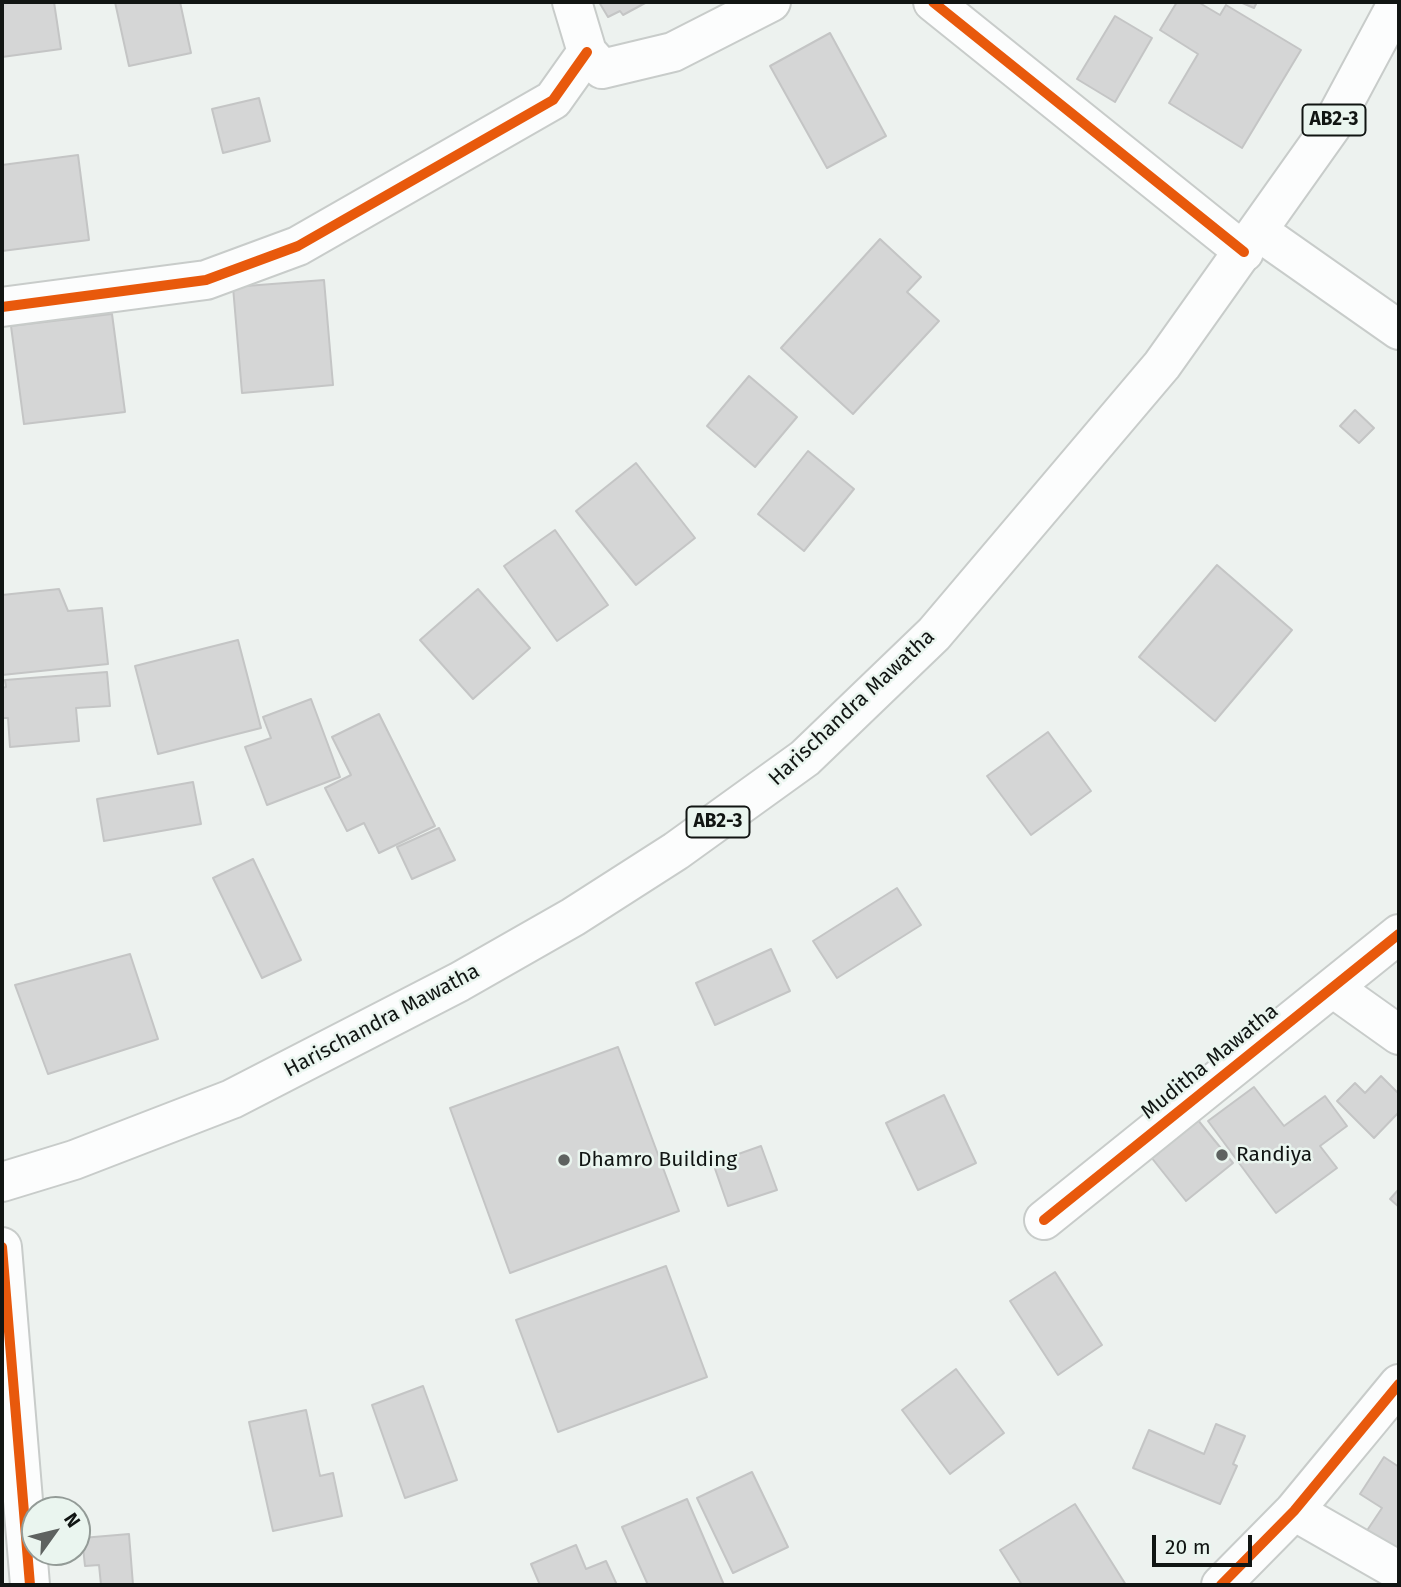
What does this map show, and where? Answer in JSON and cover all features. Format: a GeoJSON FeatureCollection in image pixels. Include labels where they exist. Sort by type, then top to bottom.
{"type":"FeatureCollection","features":[{"type":"Feature","properties":{"kind":"street"},"geometry":{"type":"LineString","coordinates":[[572,2],[587,52],[602,69],[673,52],[771,2]]}},
{"type":"Feature","properties":{"kind":"street"},"geometry":{"type":"LineString","coordinates":[[933,2],[1202,218],[1251,242],[1399,330]]}},
{"type":"Feature","properties":{"kind":"street","name":"Harischandra Mawatha"},"geometry":{"type":"LineString","coordinates":[[2,1182],[74,1160],[232,1099],[459,982],[573,917],[757,795],[805,758],[934,634],[1162,365],[1331,127],[1398,2]]}},
{"type":"Feature","properties":{"kind":"street"},"geometry":{"type":"LineString","coordinates":[[2,307],[206,280],[298,246],[553,100],[587,52]]}},
{"type":"Feature","properties":{"kind":"street","name":"Muditha Mawatha"},"geometry":{"type":"LineString","coordinates":[[1044,1220],[1399,934]]}},
{"type":"Feature","properties":{"kind":"street"},"geometry":{"type":"LineString","coordinates":[[1333,988],[1399,1035]]}},
{"type":"Feature","properties":{"kind":"street"},"geometry":{"type":"LineString","coordinates":[[2,1247],[30,1585]]}},
{"type":"Feature","properties":{"kind":"street"},"geometry":{"type":"LineString","coordinates":[[1221,1585],[1294,1511],[1399,1384]]}},
{"type":"Feature","properties":{"kind":"street"},"geometry":{"type":"LineString","coordinates":[[1294,1511],[1399,1571]]}},
{"type":"Feature","properties":{"kind":"building"},"geometry":{"type":"Polygon","coordinates":[[[2,2],[54,2],[61,49],[2,57],[2,2]]]}},
{"type":"Feature","properties":{"kind":"building"},"geometry":{"type":"Polygon","coordinates":[[[115,2],[180,2],[191,53],[129,66],[115,2]]]}},
{"type":"Feature","properties":{"kind":"building"},"geometry":{"type":"Polygon","coordinates":[[[599,2],[647,2],[623,15],[620,11],[608,17],[599,2]]]}},
{"type":"Feature","properties":{"kind":"building"},"geometry":{"type":"Polygon","coordinates":[[[1177,2],[1198,2],[1220,15],[1226,5],[1301,50],[1242,148],[1169,103],[1198,54],[1160,30],[1177,2]]]}},
{"type":"Feature","properties":{"kind":"building"},"geometry":{"type":"Polygon","coordinates":[[[1240,2],[1257,2],[1254,8],[1240,2]]]}},
{"type":"Feature","properties":{"kind":"building"},"geometry":{"type":"Polygon","coordinates":[[[1115,16],[1152,38],[1115,102],[1077,79],[1115,16]]]}},
{"type":"Feature","properties":{"kind":"building"},"geometry":{"type":"Polygon","coordinates":[[[830,33],[886,136],[827,168],[770,66],[830,33]]]}},
{"type":"Feature","properties":{"kind":"building"},"geometry":{"type":"Polygon","coordinates":[[[259,98],[270,141],[223,153],[212,109],[259,98]]]}},
{"type":"Feature","properties":{"kind":"building"},"geometry":{"type":"Polygon","coordinates":[[[78,155],[89,240],[2,251],[2,165],[78,155]]]}},
{"type":"Feature","properties":{"kind":"building"},"geometry":{"type":"Polygon","coordinates":[[[880,239],[921,277],[907,292],[939,321],[853,414],[781,348],[880,239]]]}},
{"type":"Feature","properties":{"kind":"building"},"geometry":{"type":"Polygon","coordinates":[[[324,280],[333,385],[242,393],[233,287],[324,280]]]}},
{"type":"Feature","properties":{"kind":"building"},"geometry":{"type":"Polygon","coordinates":[[[112,314],[125,412],[24,424],[11,326],[112,314]]]}},
{"type":"Feature","properties":{"kind":"building"},"geometry":{"type":"Polygon","coordinates":[[[749,376],[797,417],[755,467],[707,426],[749,376]]]}},
{"type":"Feature","properties":{"kind":"building"},"geometry":{"type":"Polygon","coordinates":[[[1355,410],[1374,428],[1359,443],[1340,426],[1355,410]]]}},
{"type":"Feature","properties":{"kind":"building"},"geometry":{"type":"Polygon","coordinates":[[[808,451],[854,489],[804,551],[758,514],[808,451]]]}},
{"type":"Feature","properties":{"kind":"building"},"geometry":{"type":"Polygon","coordinates":[[[636,463],[695,538],[636,585],[576,511],[636,463]]]}},
{"type":"Feature","properties":{"kind":"building"},"geometry":{"type":"Polygon","coordinates":[[[555,530],[608,605],[557,641],[504,566],[555,530]]]}},
{"type":"Feature","properties":{"kind":"building"},"geometry":{"type":"Polygon","coordinates":[[[1217,565],[1292,630],[1215,721],[1139,657],[1217,565]]]}},
{"type":"Feature","properties":{"kind":"building"},"geometry":{"type":"Polygon","coordinates":[[[59,589],[68,611],[102,608],[108,664],[2,675],[2,595],[59,589]]]}},
{"type":"Feature","properties":{"kind":"building"},"geometry":{"type":"Polygon","coordinates":[[[478,589],[530,648],[473,699],[420,640],[478,589]]]}},
{"type":"Feature","properties":{"kind":"building"},"geometry":{"type":"Polygon","coordinates":[[[238,640],[261,728],[158,754],[135,666],[238,640]]]}},
{"type":"Feature","properties":{"kind":"building"},"geometry":{"type":"Polygon","coordinates":[[[107,672],[110,706],[76,708],[79,741],[10,747],[8,718],[2,718],[2,688],[6,687],[5,680],[107,672]]]}},
{"type":"Feature","properties":{"kind":"building"},"geometry":{"type":"Polygon","coordinates":[[[311,699],[340,777],[267,805],[245,747],[271,738],[263,717],[311,699]]]}},
{"type":"Feature","properties":{"kind":"building"},"geometry":{"type":"Polygon","coordinates":[[[379,714],[435,826],[379,853],[364,823],[347,831],[325,788],[351,775],[332,737],[379,714]]]}},
{"type":"Feature","properties":{"kind":"building"},"geometry":{"type":"Polygon","coordinates":[[[1048,732],[1091,791],[1031,835],[987,776],[1048,732]]]}},
{"type":"Feature","properties":{"kind":"building"},"geometry":{"type":"Polygon","coordinates":[[[193,782],[201,824],[104,841],[97,799],[193,782]]]}},
{"type":"Feature","properties":{"kind":"building"},"geometry":{"type":"Polygon","coordinates":[[[439,828],[455,860],[412,879],[397,847],[439,828]]]}},
{"type":"Feature","properties":{"kind":"building"},"geometry":{"type":"Polygon","coordinates":[[[253,859],[301,960],[262,978],[213,878],[253,859]]]}},
{"type":"Feature","properties":{"kind":"building"},"geometry":{"type":"Polygon","coordinates":[[[897,888],[921,925],[837,978],[813,941],[897,888]]]}},
{"type":"Feature","properties":{"kind":"building"},"geometry":{"type":"Polygon","coordinates":[[[771,949],[790,991],[715,1025],[696,983],[771,949]]]}},
{"type":"Feature","properties":{"kind":"building"},"geometry":{"type":"Polygon","coordinates":[[[130,954],[158,1039],[48,1074],[15,985],[130,954]]]}},
{"type":"Feature","properties":{"kind":"building","name":"Dhamro Building"},"geometry":{"type":"Polygon","coordinates":[[[618,1047],[679,1211],[510,1273],[450,1108],[618,1047]]]}},
{"type":"Feature","properties":{"kind":"building"},"geometry":{"type":"Polygon","coordinates":[[[1381,1076],[1399,1094],[1399,1112],[1374,1138],[1337,1101],[1355,1083],[1365,1093],[1381,1076]]]}},
{"type":"Feature","properties":{"kind":"building"},"geometry":{"type":"Polygon","coordinates":[[[1254,1087],[1284,1126],[1325,1096],[1347,1126],[1320,1146],[1337,1168],[1276,1213],[1208,1121],[1254,1087]]]}},
{"type":"Feature","properties":{"kind":"building"},"geometry":{"type":"Polygon","coordinates":[[[944,1095],[976,1163],[918,1190],[886,1123],[944,1095]]]}},
{"type":"Feature","properties":{"kind":"building"},"geometry":{"type":"Polygon","coordinates":[[[1193,1114],[1233,1163],[1186,1201],[1147,1152],[1193,1114]]]}},
{"type":"Feature","properties":{"kind":"building"},"geometry":{"type":"Polygon","coordinates":[[[761,1146],[777,1190],[728,1206],[713,1163],[761,1146]]]}},
{"type":"Feature","properties":{"kind":"building"},"geometry":{"type":"Polygon","coordinates":[[[1399,1189],[1399,1207],[1390,1199],[1399,1189]]]}},
{"type":"Feature","properties":{"kind":"building"},"geometry":{"type":"Polygon","coordinates":[[[666,1266],[707,1377],[558,1432],[516,1320],[666,1266]]]}},
{"type":"Feature","properties":{"kind":"building"},"geometry":{"type":"Polygon","coordinates":[[[1055,1272],[1102,1345],[1058,1375],[1010,1301],[1055,1272]]]}},
{"type":"Feature","properties":{"kind":"building"},"geometry":{"type":"Polygon","coordinates":[[[956,1369],[1004,1433],[950,1474],[902,1410],[956,1369]]]}},
{"type":"Feature","properties":{"kind":"building"},"geometry":{"type":"Polygon","coordinates":[[[423,1386],[457,1480],[405,1498],[372,1405],[423,1386]]]}},
{"type":"Feature","properties":{"kind":"building"},"geometry":{"type":"Polygon","coordinates":[[[306,1410],[320,1476],[333,1473],[342,1516],[273,1531],[249,1422],[306,1410]]]}},
{"type":"Feature","properties":{"kind":"building"},"geometry":{"type":"Polygon","coordinates":[[[1216,1424],[1245,1436],[1233,1464],[1237,1466],[1220,1504],[1133,1468],[1149,1430],[1204,1454],[1216,1424]]]}},
{"type":"Feature","properties":{"kind":"building"},"geometry":{"type":"Polygon","coordinates":[[[1384,1457],[1399,1467],[1399,1554],[1366,1532],[1382,1508],[1360,1494],[1384,1457]]]}},
{"type":"Feature","properties":{"kind":"building"},"geometry":{"type":"Polygon","coordinates":[[[752,1472],[788,1547],[733,1573],[697,1498],[752,1472]]]}},
{"type":"Feature","properties":{"kind":"building"},"geometry":{"type":"Polygon","coordinates":[[[687,1499],[724,1585],[648,1585],[622,1527],[687,1499]]]}},
{"type":"Feature","properties":{"kind":"building"},"geometry":{"type":"Polygon","coordinates":[[[1075,1504],[1126,1585],[1022,1585],[1000,1550],[1075,1504]]]}},
{"type":"Feature","properties":{"kind":"building"},"geometry":{"type":"Polygon","coordinates":[[[129,1534],[133,1585],[101,1585],[99,1565],[91,1566],[91,1537],[129,1534]]]}},
{"type":"Feature","properties":{"kind":"building"},"geometry":{"type":"Polygon","coordinates":[[[576,1545],[586,1569],[606,1561],[617,1585],[540,1585],[531,1564],[576,1545]]]}},
{"type":"Feature","properties":{"kind":"cycle path"},"geometry":{"type":"LineString","coordinates":[[933,2],[1244,252]]}},
{"type":"Feature","properties":{"kind":"cycle path"},"geometry":{"type":"LineString","coordinates":[[2,307],[206,280],[298,246],[553,100],[587,52]]}},
{"type":"Feature","properties":{"kind":"cycle path"},"geometry":{"type":"LineString","coordinates":[[1044,1220],[1399,934]]}},
{"type":"Feature","properties":{"kind":"cycle path"},"geometry":{"type":"LineString","coordinates":[[2,1247],[30,1585]]}},
{"type":"Feature","properties":{"kind":"cycle path"},"geometry":{"type":"LineString","coordinates":[[1221,1585],[1294,1511],[1399,1384]]}},
{"type":"Feature","properties":{"kind":"place","name":"Randiya"},"geometry":{"type":"Point","coordinates":[1222,1155]}},
{"type":"Feature","properties":{"kind":"place","name":"Dhamro Building"},"geometry":{"type":"Point","coordinates":[564,1160]}}]}
